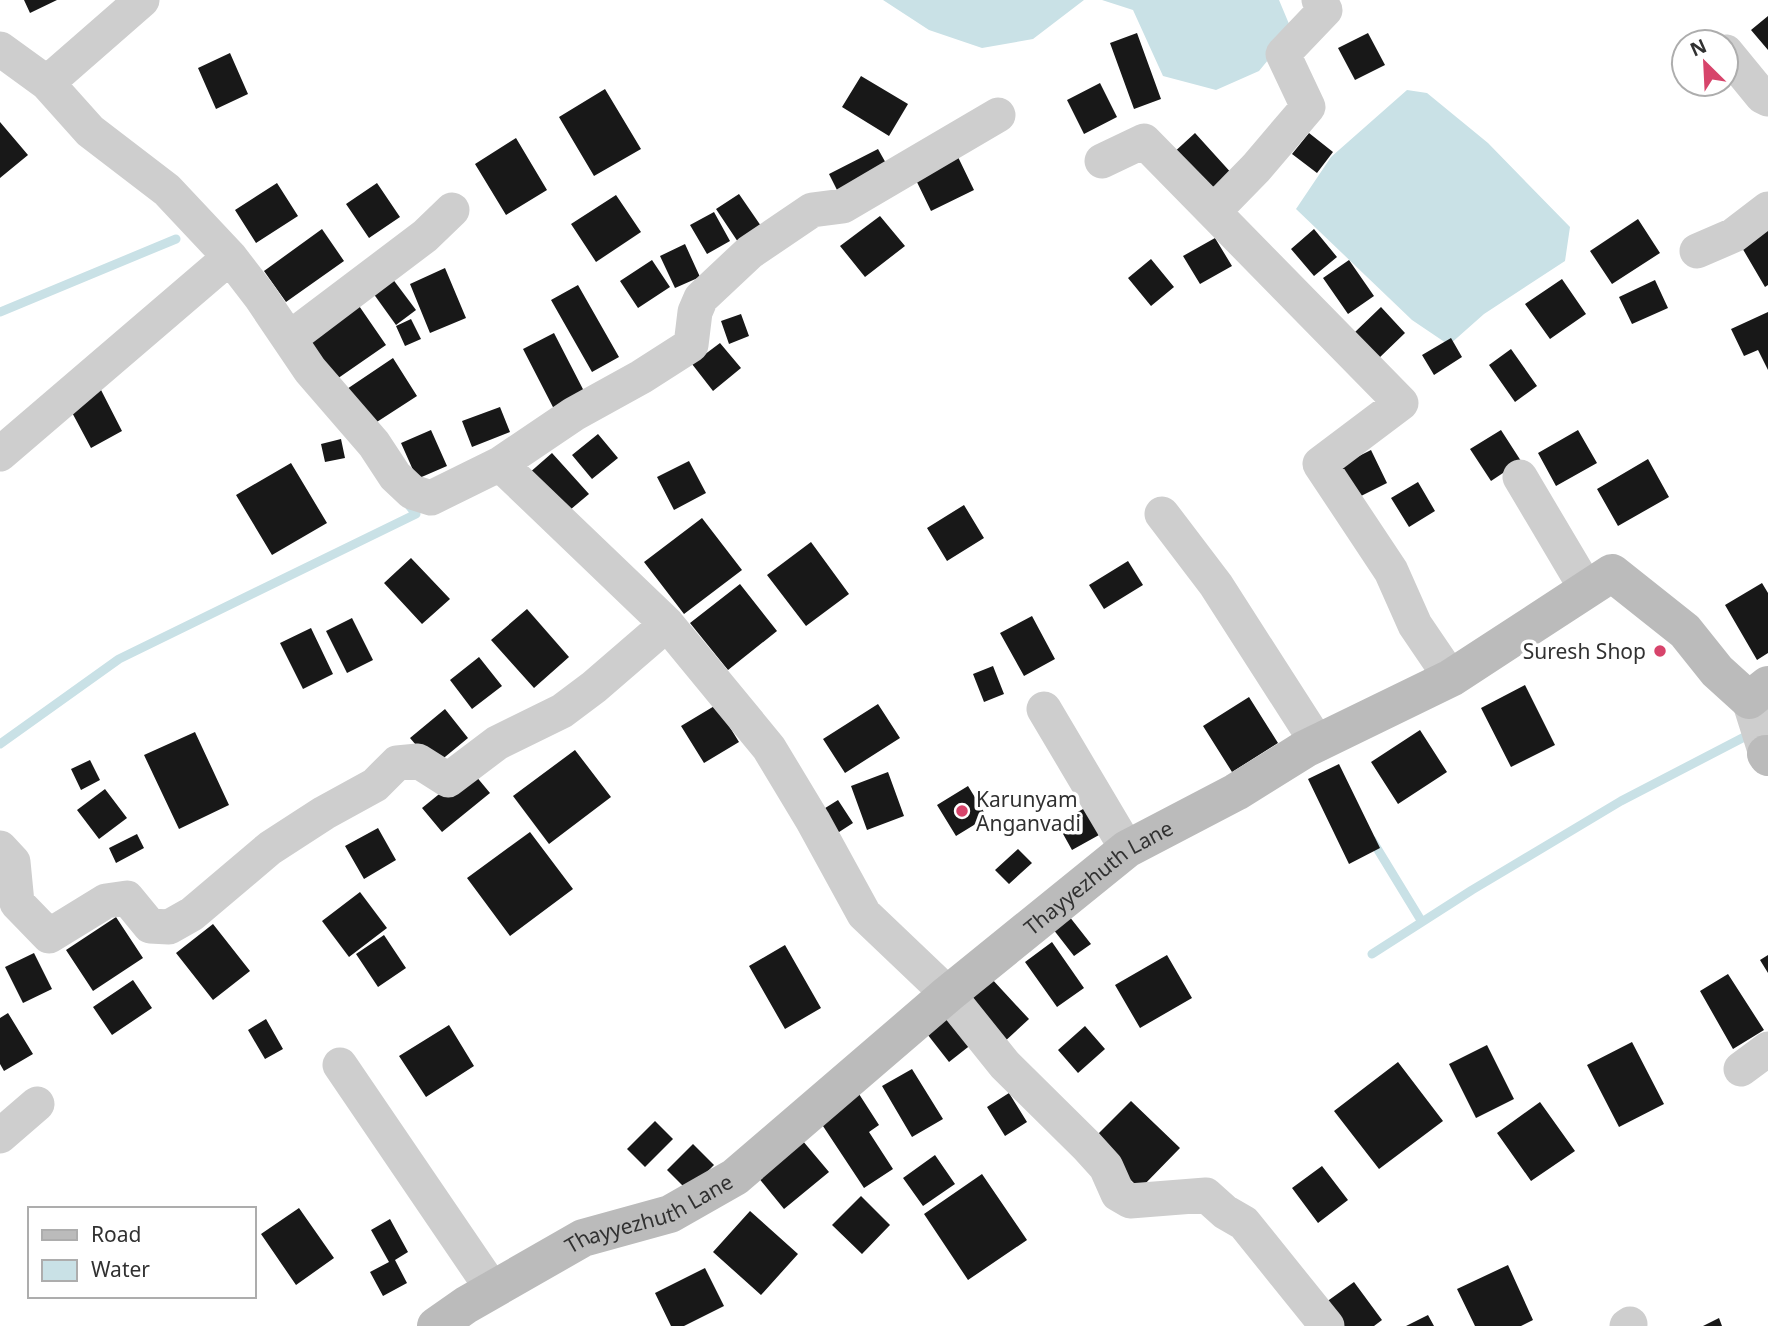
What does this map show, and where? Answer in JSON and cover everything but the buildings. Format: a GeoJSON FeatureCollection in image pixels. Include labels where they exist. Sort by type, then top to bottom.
{"type":"FeatureCollection","features":[{"type":"Feature","properties":{"kind":"street"},"geometry":{"type":"LineString","coordinates":[[47,83],[142,0]]}},
{"type":"Feature","properties":{"kind":"street"},"geometry":{"type":"LineString","coordinates":[[1214,211],[1256,168],[1308,107],[1283,54],[1325,10],[1319,0]]}},
{"type":"Feature","properties":{"kind":"street"},"geometry":{"type":"LineString","coordinates":[[0,50],[47,83],[90,131],[167,190],[230,257],[290,338],[310,370],[374,444],[395,476],[412,492],[431,498],[500,464],[574,414],[641,377],[691,345],[695,312],[701,298],[750,252],[812,210],[843,206],[998,115]]}},
{"type":"Feature","properties":{"kind":"street"},"geometry":{"type":"LineString","coordinates":[[1740,69],[1762,96],[1768,99]]}},
{"type":"Feature","properties":{"kind":"street"},"geometry":{"type":"LineString","coordinates":[[1102,161],[1144,141],[1401,403],[1320,464],[1391,571],[1415,625],[1451,678]]}},
{"type":"Feature","properties":{"kind":"street"},"geometry":{"type":"LineString","coordinates":[[1697,251],[1734,235],[1768,209]]}},
{"type":"Feature","properties":{"kind":"street"},"geometry":{"type":"LineString","coordinates":[[290,338],[425,236],[452,210]]}},
{"type":"Feature","properties":{"kind":"street"},"geometry":{"type":"LineString","coordinates":[[0,454],[230,257]]}},
{"type":"Feature","properties":{"kind":"street"},"geometry":{"type":"LineString","coordinates":[[500,464],[667,624],[769,748],[864,914],[948,994],[1005,1065],[1106,1167],[1118,1194],[1130,1201],[1206,1195],[1225,1212],[1244,1223],[1327,1326]]}},
{"type":"Feature","properties":{"kind":"street"},"geometry":{"type":"LineString","coordinates":[[1520,477],[1587,590]]}},
{"type":"Feature","properties":{"kind":"street"},"geometry":{"type":"LineString","coordinates":[[1162,514],[1216,585],[1313,746]]}},
{"type":"Feature","properties":{"kind":"street","name":"Thayyezhuth Lane"},"geometry":{"type":"LineString","coordinates":[[436,1326],[583,1238],[670,1214],[735,1177],[948,994],[1127,849],[1236,792],[1313,746],[1451,678],[1612,573],[1685,631],[1761,726]]}},
{"type":"Feature","properties":{"kind":"street"},"geometry":{"type":"LineString","coordinates":[[0,848],[13,862],[17,903],[50,936],[106,901],[127,898],[150,926],[169,927],[192,914],[270,848],[324,813],[375,785],[397,763],[418,761],[448,780],[497,743],[549,719],[562,710],[594,687],[667,624]]}},
{"type":"Feature","properties":{"kind":"street"},"geometry":{"type":"LineString","coordinates":[[1044,709],[1127,849]]}},
{"type":"Feature","properties":{"kind":"street"},"geometry":{"type":"LineString","coordinates":[[340,1065],[493,1290]]}},
{"type":"Feature","properties":{"kind":"street"},"geometry":{"type":"LineString","coordinates":[[0,1136],[37,1104]]}},
{"type":"Feature","properties":{"kind":"water"},"geometry":{"type":"Polygon","coordinates":[[[883,0],[1084,0],[1033,39],[982,48],[929,30],[883,0]]]}},
{"type":"Feature","properties":{"kind":"water"},"geometry":{"type":"Polygon","coordinates":[[[1102,0],[1279,0],[1292,31],[1259,71],[1216,90],[1163,76],[1133,10],[1102,0]]]}},
{"type":"Feature","properties":{"kind":"water"},"geometry":{"type":"Polygon","coordinates":[[[1407,90],[1427,93],[1488,143],[1570,227],[1565,261],[1484,314],[1449,345],[1412,320],[1296,209],[1331,157],[1407,90]]]}},
{"type":"Feature","properties":{"kind":"waterway"},"geometry":{"type":"LineString","coordinates":[[0,312],[176,239]]}},
{"type":"Feature","properties":{"kind":"waterway"},"geometry":{"type":"LineString","coordinates":[[0,744],[119,659],[416,514],[407,503]]}},
{"type":"Feature","properties":{"kind":"waterway"},"geometry":{"type":"LineString","coordinates":[[1372,954],[1472,890],[1621,801],[1752,733]]}},
{"type":"Feature","properties":{"kind":"waterway"},"geometry":{"type":"LineString","coordinates":[[1372,840],[1422,922]]}},
{"type":"Feature","properties":{"kind":"place","name":"Suresh Shop"},"geometry":{"type":"Point","coordinates":[1660,651]}},
{"type":"Feature","properties":{"kind":"place","name":"Karunyam Anganvadi"},"geometry":{"type":"Point","coordinates":[962,811]}}]}
